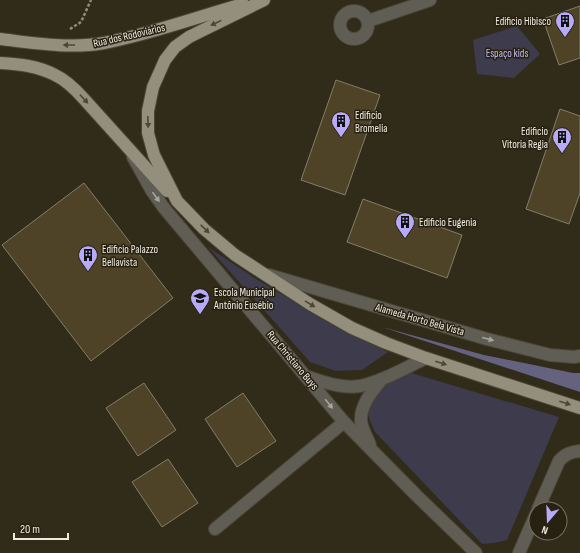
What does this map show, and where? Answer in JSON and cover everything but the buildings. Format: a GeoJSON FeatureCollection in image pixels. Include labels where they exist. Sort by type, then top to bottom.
{"type":"FeatureCollection","features":[{"type":"Feature","properties":{"kind":"main road","name":"Rua dos Rodoviários"},"geometry":{"type":"LineString","coordinates":[[0,39],[69,46],[103,43],[144,33],[256,0]]}},
{"type":"Feature","properties":{"kind":"main road"},"geometry":{"type":"LineString","coordinates":[[177,202],[154,155],[148,133],[148,111],[153,87],[165,60],[175,47],[189,37],[264,0]]}},
{"type":"Feature","properties":{"kind":"main road"},"geometry":{"type":"LineString","coordinates":[[0,63],[38,68],[56,75],[70,85],[177,202],[204,229],[235,255],[310,304],[352,328],[386,343],[426,358],[580,408]]}},
{"type":"Feature","properties":{"kind":"street"},"geometry":{"type":"LineString","coordinates":[[368,21],[430,0]]}},
{"type":"Feature","properties":{"kind":"street","name":"Rua Christiano Buys"},"geometry":{"type":"LineString","coordinates":[[130,151],[152,191],[164,208],[308,377],[344,422],[476,553]]}},
{"type":"Feature","properties":{"kind":"street","name":"Alameda Horto Bela Vista"},"geometry":{"type":"LineString","coordinates":[[262,274],[487,339],[550,354],[574,357],[580,356]]}},
{"type":"Feature","properties":{"kind":"street"},"geometry":{"type":"LineString","coordinates":[[308,377],[339,385],[359,386],[383,379],[426,358]]}},
{"type":"Feature","properties":{"kind":"street"},"geometry":{"type":"LineString","coordinates":[[374,453],[364,431],[361,420],[369,395],[383,379]]}},
{"type":"Feature","properties":{"kind":"street"},"geometry":{"type":"LineString","coordinates":[[215,529],[344,422]]}},
{"type":"Feature","properties":{"kind":"street"},"geometry":{"type":"LineString","coordinates":[[542,501],[559,461],[565,455],[580,451]]}},
{"type":"Feature","properties":{"kind":"street"},"geometry":{"type":"LineString","coordinates":[[519,553],[528,532]]}},
{"type":"Feature","properties":{"kind":"path"},"geometry":{"type":"LineString","coordinates":[[65,30],[71,29],[81,22],[91,0]]}},
{"type":"Feature","properties":{"kind":"green space","name":"Espaço kids"},"geometry":{"type":"Polygon","coordinates":[[[517,26],[540,54],[514,78],[477,74],[473,40],[517,26]]]}},
{"type":"Feature","properties":{"kind":"green space"},"geometry":{"type":"Polygon","coordinates":[[[208,247],[256,279],[333,325],[388,352],[362,370],[336,371],[310,362],[208,247]]]}},
{"type":"Feature","properties":{"kind":"green space"},"geometry":{"type":"Polygon","coordinates":[[[408,372],[559,417],[507,540],[482,544],[375,432],[368,414],[371,400],[381,387],[394,377],[408,372]]]}},
{"type":"Feature","properties":{"kind":"shaded area"},"geometry":{"type":"Polygon","coordinates":[[[382,327],[484,355],[573,373],[580,373],[580,392],[382,327]]]}},
{"type":"Feature","properties":{"kind":"place","name":"Edificio Hibisco"},"geometry":{"type":"Point","coordinates":[565,38]}},
{"type":"Feature","properties":{"kind":"place","name":"Edificio Bromelia"},"geometry":{"type":"Point","coordinates":[341,138]}},
{"type":"Feature","properties":{"kind":"place","name":"Edificio Vitoria Regia"},"geometry":{"type":"Point","coordinates":[562,154]}},
{"type":"Feature","properties":{"kind":"place","name":"Edificio Eugenia"},"geometry":{"type":"Point","coordinates":[405,239]}},
{"type":"Feature","properties":{"kind":"place","name":"Edificio Palazzo Bellavista"},"geometry":{"type":"Point","coordinates":[88,272]}},
{"type":"Feature","properties":{"kind":"place","name":"Escola Municipal Antônio Eusébio"},"geometry":{"type":"Point","coordinates":[200,315]}}]}
